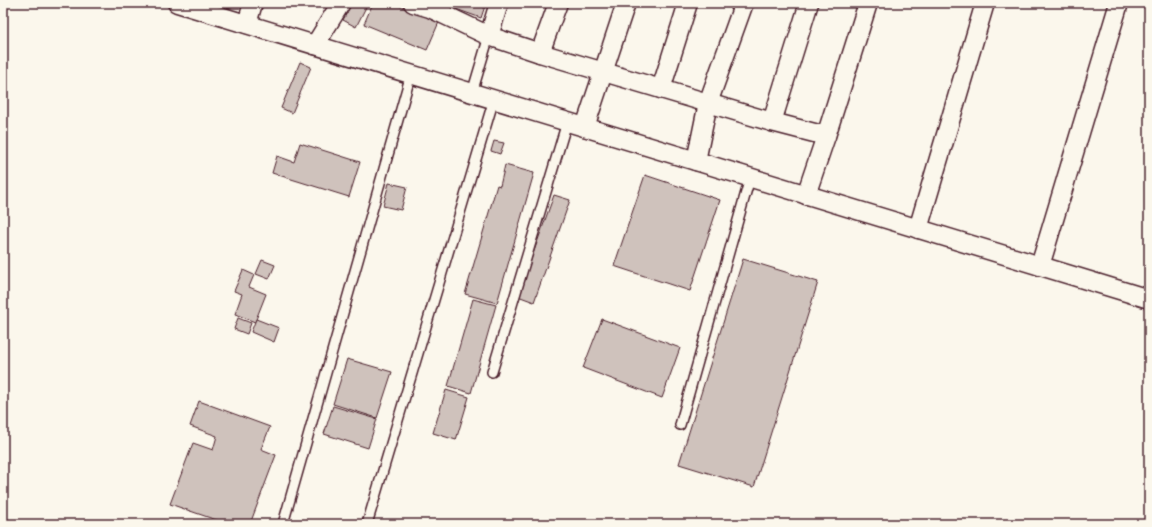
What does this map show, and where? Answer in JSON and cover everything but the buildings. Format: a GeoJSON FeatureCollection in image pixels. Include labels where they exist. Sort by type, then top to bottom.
{"type":"FeatureCollection","features":[{"type":"Feature","properties":{"kind":"street"},"geometry":{"type":"LineString","coordinates":[[178,3],[1149,299]]}},
{"type":"Feature","properties":{"kind":"street"},"geometry":{"type":"LineString","coordinates":[[247,24],[253,3]]}},
{"type":"Feature","properties":{"kind":"street"},"geometry":{"type":"LineString","coordinates":[[315,45],[341,3]]}},
{"type":"Feature","properties":{"kind":"street"},"geometry":{"type":"LineString","coordinates":[[489,36],[499,3]]}},
{"type":"Feature","properties":{"kind":"street"},"geometry":{"type":"LineString","coordinates":[[540,53],[558,3]]}},
{"type":"Feature","properties":{"kind":"street"},"geometry":{"type":"LineString","coordinates":[[585,127],[626,3]]}},
{"type":"Feature","properties":{"kind":"street"},"geometry":{"type":"LineString","coordinates":[[661,89],[688,3]]}},
{"type":"Feature","properties":{"kind":"street"},"geometry":{"type":"LineString","coordinates":[[696,161],[708,103],[744,3]]}},
{"type":"Feature","properties":{"kind":"street"},"geometry":{"type":"LineString","coordinates":[[772,122],[809,3]]}},
{"type":"Feature","properties":{"kind":"street"},"geometry":{"type":"LineString","coordinates":[[806,195],[868,3]]}},
{"type":"Feature","properties":{"kind":"street"},"geometry":{"type":"LineString","coordinates":[[918,229],[985,3]]}},
{"type":"Feature","properties":{"kind":"street"},"geometry":{"type":"LineString","coordinates":[[1040,266],[1119,3]]}},
{"type":"Feature","properties":{"kind":"street"},"geometry":{"type":"LineString","coordinates":[[425,5],[489,36],[540,53],[772,122],[826,136]]}},
{"type":"Feature","properties":{"kind":"lane"},"geometry":{"type":"LineString","coordinates":[[472,93],[489,36]]}},
{"type":"Feature","properties":{"kind":"lane"},"geometry":{"type":"LineString","coordinates":[[283,524],[411,74]]}},
{"type":"Feature","properties":{"kind":"lane"},"geometry":{"type":"LineString","coordinates":[[366,524],[494,99]]}},
{"type":"Feature","properties":{"kind":"lane"},"geometry":{"type":"LineString","coordinates":[[492,372],[567,122]]}},
{"type":"Feature","properties":{"kind":"lane"},"geometry":{"type":"LineString","coordinates":[[680,425],[750,178]]}}]}
